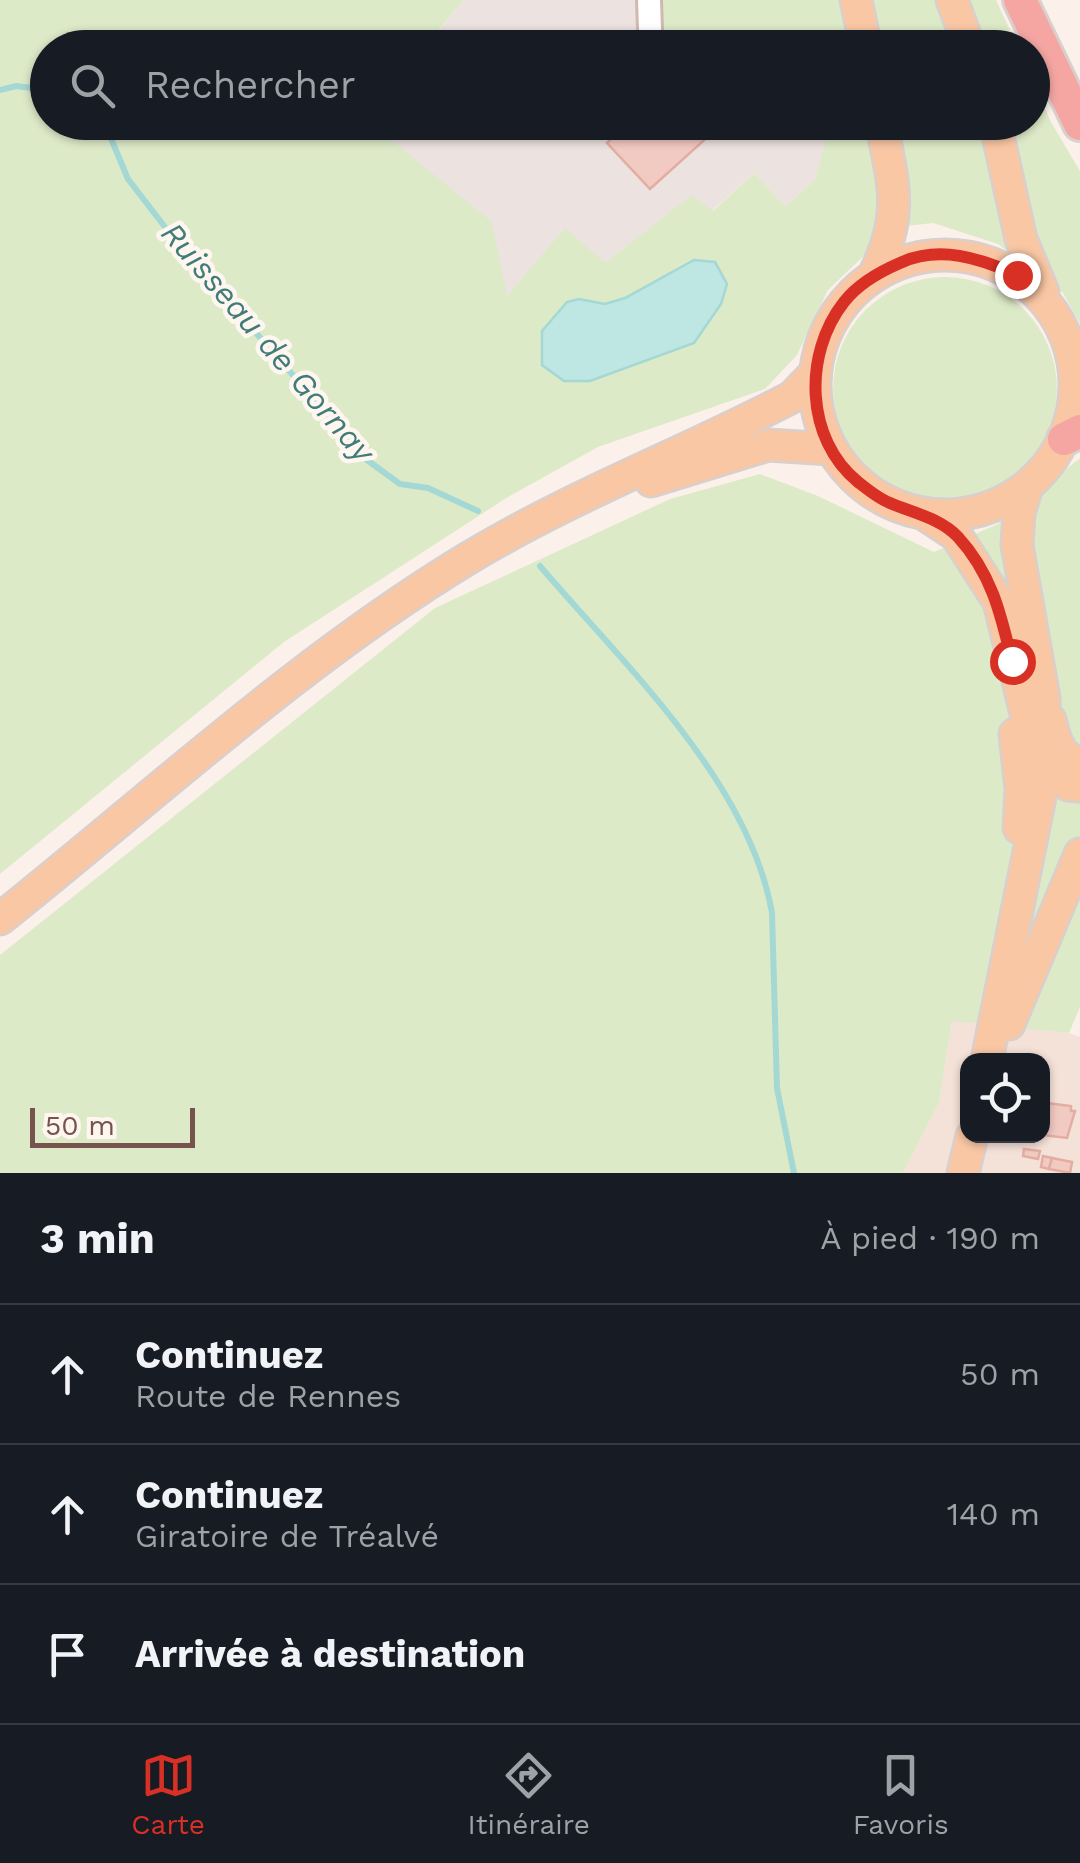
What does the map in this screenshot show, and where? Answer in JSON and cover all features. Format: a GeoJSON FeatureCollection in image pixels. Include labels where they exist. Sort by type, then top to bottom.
{"type":"FeatureCollection","features":[{"type":"Feature","properties":{"kind":"highway"},"geometry":{"type":"LineString","coordinates":[[1020,0],[1035,30]]}},
{"type":"Feature","properties":{"kind":"highway"},"geometry":{"type":"LineString","coordinates":[[1043,0],[1080,84]]}},
{"type":"Feature","properties":{"kind":"highway"},"geometry":{"type":"LineString","coordinates":[[1050,62],[1080,124]]}},
{"type":"Feature","properties":{"kind":"main road"},"geometry":{"type":"LineString","coordinates":[[856,0],[862,30]]}},
{"type":"Feature","properties":{"kind":"main road"},"geometry":{"type":"LineString","coordinates":[[952,0],[963,30]]}},
{"type":"Feature","properties":{"kind":"main road"},"geometry":{"type":"LineString","coordinates":[[874,275],[894,227],[896,202],[884,140]]}},
{"type":"Feature","properties":{"kind":"main road"},"geometry":{"type":"LineString","coordinates":[[924,514],[960,515],[995,506],[1026,488],[1072,435],[1076,376],[1067,336],[1046,300],[1021,240],[999,140]]}},
{"type":"Feature","properties":{"kind":"main road"},"geometry":{"type":"LineString","coordinates":[[1046,300],[1017,275],[983,259],[945,254],[908,259],[874,275],[844,301],[824,335],[815,373],[817,412],[831,449],[855,480],[886,502],[924,514],[956,535],[976,563],[998,602],[1038,764],[1068,785],[1080,786]]}},
{"type":"Feature","properties":{"kind":"main road"},"geometry":{"type":"LineString","coordinates":[[0,919],[301,673],[368,624],[469,558],[553,513],[792,397],[815,373]]}},
{"type":"Feature","properties":{"kind":"main road"},"geometry":{"type":"LineString","coordinates":[[553,513],[768,445],[831,449]]}},
{"type":"Feature","properties":{"kind":"main road"},"geometry":{"type":"LineString","coordinates":[[1026,488],[1017,544],[1044,698],[1058,747],[1080,764]]}},
{"type":"Feature","properties":{"kind":"main road"},"geometry":{"type":"LineString","coordinates":[[1012,661],[1021,789],[1013,922]]}},
{"type":"Feature","properties":{"kind":"main road"},"geometry":{"type":"LineString","coordinates":[[988,1053],[1045,772],[1044,698]]}},
{"type":"Feature","properties":{"kind":"main road"},"geometry":{"type":"LineString","coordinates":[[1000,1053],[1012,1012],[1080,854]]}},
{"type":"Feature","properties":{"kind":"main road"},"geometry":{"type":"LineString","coordinates":[[963,1173],[970,1143]]}},
{"type":"Feature","properties":{"kind":"lane"},"geometry":{"type":"LineString","coordinates":[[649,0],[650,29]]}},
{"type":"Feature","properties":{"kind":"shaded area"},"geometry":{"type":"Polygon","coordinates":[[[464,0],[656,0],[658,25],[663,30],[439,30],[464,0]]]}},
{"type":"Feature","properties":{"kind":"shaded area"},"geometry":{"type":"Polygon","coordinates":[[[387,140],[828,140],[815,180],[785,206],[754,173],[712,211],[692,196],[605,263],[507,297],[387,140]]]}},
{"type":"Feature","properties":{"kind":"shaded area"},"geometry":{"type":"Polygon","coordinates":[[[952,1020],[1080,1037],[1080,1173],[903,1173],[939,1103],[952,1020]]]}},
{"type":"Feature","properties":{"kind":"green space"},"geometry":{"type":"Polygon","coordinates":[[[0,0],[464,0],[438,30],[30,30],[30,140],[391,140],[492,222],[507,296],[565,228],[605,263],[692,195],[713,211],[754,173],[785,206],[815,180],[826,140],[1050,140],[1050,120],[1080,171],[1080,324],[1063,293],[998,244],[933,223],[880,229],[871,249],[828,290],[797,355],[765,389],[598,447],[508,497],[284,642],[0,874],[0,0]]]}},
{"type":"Feature","properties":{"kind":"green space"},"geometry":{"type":"Polygon","coordinates":[[[656,0],[996,0],[1010,30],[663,30],[658,25],[656,0]]]}},
{"type":"Feature","properties":{"kind":"green space"},"geometry":{"type":"Polygon","coordinates":[[[945,277],[988,285],[1024,310],[1049,346],[1057,389],[1049,432],[1024,468],[988,493],[945,501],[902,493],[866,468],[841,432],[833,389],[841,346],[866,310],[902,285],[945,277]]]}},
{"type":"Feature","properties":{"kind":"green space"},"geometry":{"type":"Polygon","coordinates":[[[1080,458],[1080,1007],[1069,1033],[952,1021],[939,1103],[903,1173],[0,1173],[0,955],[435,608],[670,499],[760,474],[818,496],[934,552],[998,524],[1080,458]]]}},
{"type":"Feature","properties":{"kind":"water"},"geometry":{"type":"Polygon","coordinates":[[[694,260],[715,262],[727,284],[721,304],[694,343],[590,381],[564,381],[542,365],[542,331],[567,302],[579,299],[605,304],[625,298],[694,260]]]}},
{"type":"Feature","properties":{"kind":"building"},"geometry":{"type":"Polygon","coordinates":[[[610,140],[704,140],[650,189],[607,143],[610,140]]]}},
{"type":"Feature","properties":{"kind":"building"},"geometry":{"type":"Polygon","coordinates":[[[1050,1103],[1071,1106],[1071,1111],[1075,1111],[1067,1138],[1050,1136],[1050,1103]]]}},
{"type":"Feature","properties":{"kind":"building"},"geometry":{"type":"Polygon","coordinates":[[[1024,1149],[1040,1151],[1038,1159],[1023,1156],[1024,1149]]]}},
{"type":"Feature","properties":{"kind":"building"},"geometry":{"type":"Polygon","coordinates":[[[1043,1156],[1052,1158],[1049,1169],[1041,1167],[1043,1156]]]}},
{"type":"Feature","properties":{"kind":"building"},"geometry":{"type":"Polygon","coordinates":[[[1052,1158],[1072,1162],[1070,1173],[1049,1169],[1052,1158]]]}},
{"type":"Feature","properties":{"kind":"waterway","name":"Ruisseau de Gornay"},"geometry":{"type":"LineString","coordinates":[[0,90],[30,88]]}},
{"type":"Feature","properties":{"kind":"waterway","name":"Ruisseau de Gornay"},"geometry":{"type":"LineString","coordinates":[[112,140],[128,179],[175,240],[367,460],[400,484],[428,488],[478,511]]}},
{"type":"Feature","properties":{"kind":"waterway","name":"Ruisseau de Gornay"},"geometry":{"type":"LineString","coordinates":[[540,566],[679,727],[738,817],[759,864],[772,913],[777,1088],[794,1173]]}},
{"type":"Feature","properties":{"kind":"route"},"geometry":{"type":"LineString","coordinates":[[1012,661],[998,602],[956,535],[924,514],[886,502],[855,480],[831,449],[817,412],[815,373],[824,335],[844,301],[874,275],[908,259],[945,254],[983,259],[1017,275]]}}]}
